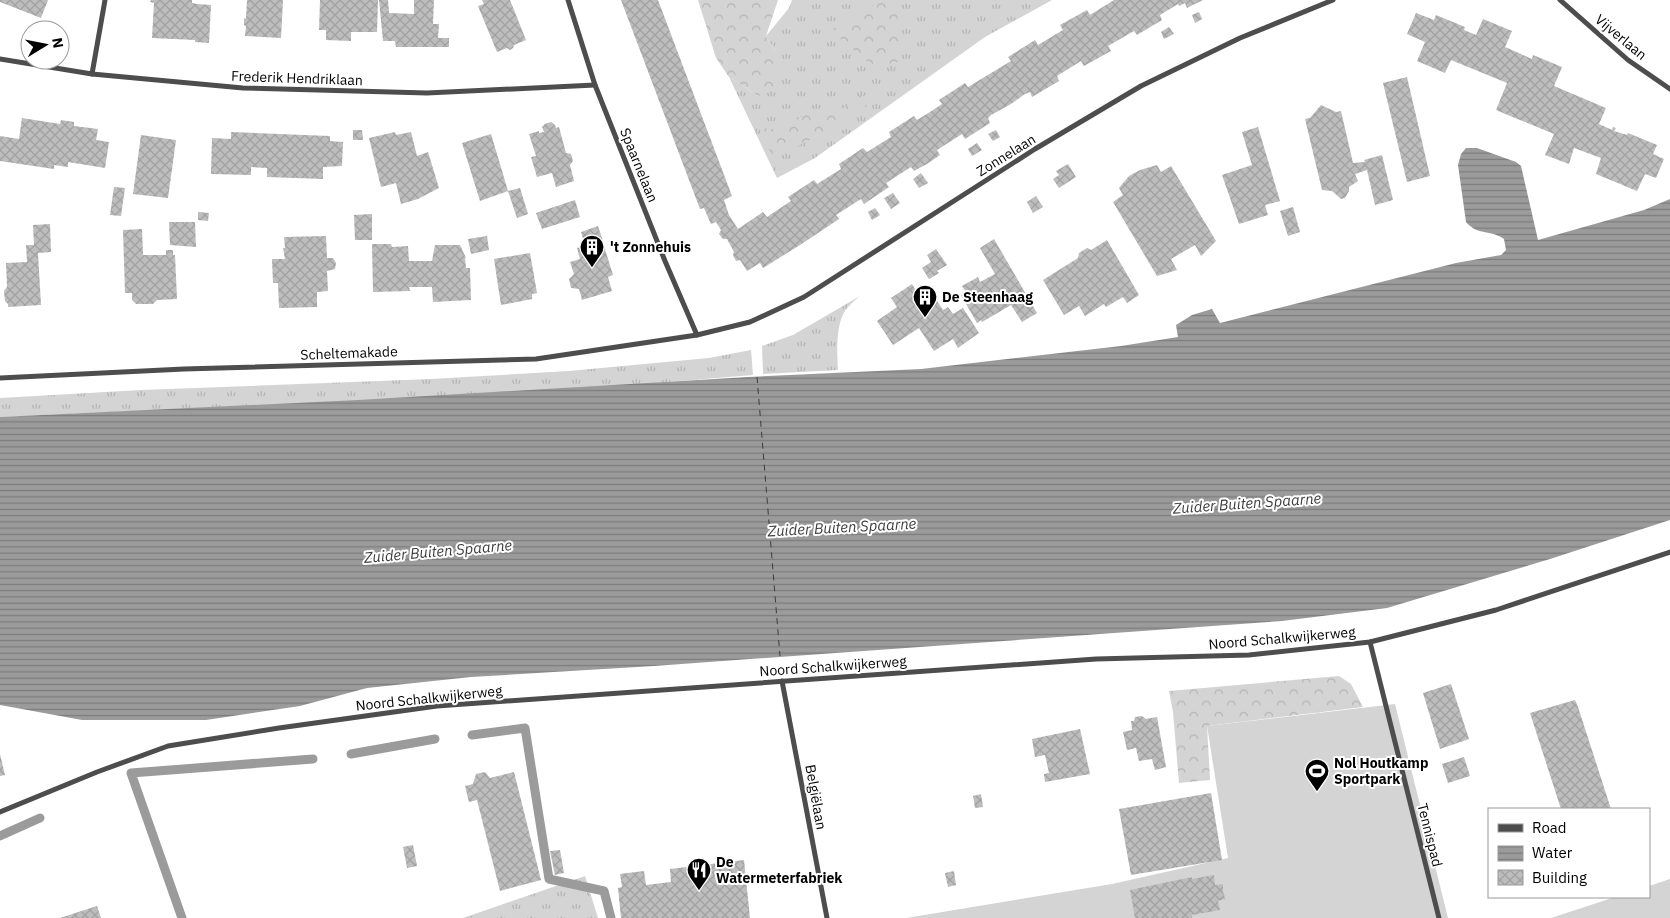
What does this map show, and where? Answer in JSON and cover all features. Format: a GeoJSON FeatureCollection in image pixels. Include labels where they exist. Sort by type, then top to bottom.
{"type":"FeatureCollection","features":[{"type":"Feature","properties":{"kind":"street"},"geometry":{"type":"LineString","coordinates":[[92,74],[105,0]]}},
{"type":"Feature","properties":{"kind":"street","name":"Spaarnelaan"},"geometry":{"type":"LineString","coordinates":[[568,0],[595,85],[665,261],[697,335]]}},
{"type":"Feature","properties":{"kind":"street","name":"Zonnelaan"},"geometry":{"type":"LineString","coordinates":[[697,335],[750,322],[804,296],[1035,149],[1141,86],[1240,38],[1333,0]]}},
{"type":"Feature","properties":{"kind":"street","name":"Vijverlaan"},"geometry":{"type":"LineString","coordinates":[[1560,0],[1628,60],[1670,89]]}},
{"type":"Feature","properties":{"kind":"street","name":"Frederik Hendriklaan"},"geometry":{"type":"LineString","coordinates":[[0,59],[92,74],[243,88],[427,93],[595,85]]}},
{"type":"Feature","properties":{"kind":"street","name":"Scheltemakade"},"geometry":{"type":"LineString","coordinates":[[0,378],[184,369],[536,359],[697,335]]}},
{"type":"Feature","properties":{"kind":"street","name":"Noord Schalkwijkerweg"},"geometry":{"type":"LineString","coordinates":[[0,812],[97,772],[168,746],[437,706],[1096,659],[1249,655],[1370,642],[1496,610],[1670,552]]}},
{"type":"Feature","properties":{"kind":"street","name":"Tennispad"},"geometry":{"type":"LineString","coordinates":[[1370,642],[1439,918]]}},
{"type":"Feature","properties":{"kind":"street","name":"Belgiëlaan"},"geometry":{"type":"LineString","coordinates":[[782,681],[827,918]]}},
{"type":"Feature","properties":{"kind":"green space"},"geometry":{"type":"Polygon","coordinates":[[[698,0],[778,0],[766,36],[775,51],[778,89],[758,96],[729,77],[716,58],[698,0]]]}},
{"type":"Feature","properties":{"kind":"green space"},"geometry":{"type":"Polygon","coordinates":[[[792,0],[1052,0],[985,37],[815,158],[777,178],[729,77],[758,96],[775,51],[766,36],[789,8],[792,0]]]}},
{"type":"Feature","properties":{"kind":"green space"},"geometry":{"type":"Polygon","coordinates":[[[874,0],[893,0],[903,38],[901,61],[875,68],[830,30],[871,10],[874,0]]]}},
{"type":"Feature","properties":{"kind":"green space"},"geometry":{"type":"Polygon","coordinates":[[[860,95],[867,106],[822,134],[773,158],[759,128],[784,130],[806,113],[841,110],[860,95]]]}},
{"type":"Feature","properties":{"kind":"green space"},"geometry":{"type":"Polygon","coordinates":[[[860,296],[848,307],[841,320],[838,337],[838,370],[763,374],[762,346],[793,335],[860,296]]]}},
{"type":"Feature","properties":{"kind":"green space"},"geometry":{"type":"Polygon","coordinates":[[[751,350],[753,375],[471,395],[0,417],[0,398],[569,371],[709,358],[751,350]]]}},
{"type":"Feature","properties":{"kind":"green space"},"geometry":{"type":"Polygon","coordinates":[[[1339,676],[1351,684],[1363,707],[1207,726],[1210,780],[1179,783],[1173,712],[1169,691],[1339,676]]]}},
{"type":"Feature","properties":{"kind":"green space","name":"Nol Houtkamp Sportpark"},"geometry":{"type":"Polygon","coordinates":[[[1395,704],[1448,918],[906,918],[1112,884],[1228,858],[1207,726],[1395,704]]]}},
{"type":"Feature","properties":{"kind":"green space"},"geometry":{"type":"Polygon","coordinates":[[[585,876],[598,918],[463,918],[585,876]]]}},
{"type":"Feature","properties":{"kind":"green space"},"geometry":{"type":"Polygon","coordinates":[[[1670,879],[1670,918],[1551,918],[1612,898],[1650,898],[1650,886],[1670,879]]]}},
{"type":"Feature","properties":{"kind":"water","name":"Zuider Buiten Spaarne"},"geometry":{"type":"Polygon","coordinates":[[[1466,148],[1477,148],[1516,162],[1521,166],[1538,240],[1644,210],[1670,199],[1670,520],[1550,559],[1387,608],[1282,621],[654,666],[471,677],[367,688],[300,706],[206,720],[82,720],[0,705],[0,417],[358,400],[748,377],[921,369],[1121,346],[1178,337],[1176,325],[1192,315],[1212,309],[1220,323],[1456,263],[1501,255],[1506,250],[1504,239],[1475,229],[1466,222],[1458,165],[1461,154],[1466,148]]]}},
{"type":"Feature","properties":{"kind":"building"},"geometry":{"type":"Polygon","coordinates":[[[0,0],[48,0],[41,18],[0,2],[0,0]]]}},
{"type":"Feature","properties":{"kind":"building"},"geometry":{"type":"Polygon","coordinates":[[[151,0],[192,0],[192,3],[211,5],[209,43],[195,42],[195,40],[152,38],[154,3],[150,2],[151,0]]]}},
{"type":"Feature","properties":{"kind":"building"},"geometry":{"type":"Polygon","coordinates":[[[247,0],[283,0],[281,38],[245,36],[246,26],[244,25],[244,18],[246,19],[247,0]]]}},
{"type":"Feature","properties":{"kind":"building"},"geometry":{"type":"Polygon","coordinates":[[[320,0],[378,0],[377,32],[351,32],[351,41],[326,40],[326,30],[319,30],[320,0]]]}},
{"type":"Feature","properties":{"kind":"building"},"geometry":{"type":"Polygon","coordinates":[[[379,0],[388,0],[389,13],[414,14],[414,0],[434,0],[433,24],[439,24],[438,38],[449,38],[449,47],[396,47],[395,41],[383,41],[379,0]]]}},
{"type":"Feature","properties":{"kind":"building"},"geometry":{"type":"Polygon","coordinates":[[[482,0],[510,0],[526,40],[514,45],[510,50],[507,48],[497,52],[478,6],[484,4],[482,0]]]}},
{"type":"Feature","properties":{"kind":"building"},"geometry":{"type":"Polygon","coordinates":[[[621,0],[658,0],[732,196],[724,200],[729,215],[738,229],[763,212],[767,217],[791,201],[788,197],[814,180],[817,184],[841,169],[839,164],[863,148],[867,152],[891,137],[889,132],[914,116],[917,120],[930,112],[942,104],[939,100],[965,83],[968,87],[1011,61],[1008,57],[1035,40],[1038,45],[1063,30],[1060,25],[1087,10],[1090,15],[1114,0],[1203,0],[1187,8],[1185,3],[1179,6],[1178,4],[1160,15],[1162,20],[1137,35],[1134,31],[1108,46],[1111,51],[1084,66],[1081,61],[1057,76],[1059,81],[1032,97],[1030,92],[1025,94],[991,115],[988,118],[990,123],[965,139],[962,134],[937,150],[940,155],[927,164],[914,171],[911,167],[886,183],[889,187],[864,204],[861,199],[836,215],[839,219],[800,245],[763,268],[760,263],[747,271],[740,260],[736,261],[733,255],[734,252],[727,239],[723,239],[719,234],[721,230],[716,222],[711,224],[704,208],[700,209],[621,0]]]}},
{"type":"Feature","properties":{"kind":"building"},"geometry":{"type":"Polygon","coordinates":[[[1199,12],[1202,19],[1195,23],[1192,15],[1199,12]]]}},
{"type":"Feature","properties":{"kind":"building"},"geometry":{"type":"Polygon","coordinates":[[[1416,13],[1434,20],[1436,15],[1465,27],[1464,30],[1476,35],[1483,19],[1512,31],[1505,47],[1532,59],[1533,55],[1562,67],[1554,86],[1606,108],[1599,124],[1612,130],[1613,127],[1616,128],[1614,131],[1627,135],[1628,133],[1657,145],[1653,154],[1664,159],[1656,178],[1645,174],[1637,191],[1596,174],[1601,158],[1574,148],[1569,164],[1545,155],[1554,134],[1496,110],[1507,83],[1451,60],[1445,73],[1417,61],[1425,42],[1407,34],[1416,13]]]}},
{"type":"Feature","properties":{"kind":"building"},"geometry":{"type":"Polygon","coordinates":[[[1169,27],[1174,34],[1164,39],[1161,32],[1169,27]]]}},
{"type":"Feature","properties":{"kind":"building"},"geometry":{"type":"Polygon","coordinates":[[[1407,77],[1430,176],[1407,182],[1383,83],[1407,77]]]}},
{"type":"Feature","properties":{"kind":"building"},"geometry":{"type":"Polygon","coordinates":[[[1321,105],[1336,112],[1341,111],[1353,163],[1365,162],[1364,160],[1382,155],[1393,200],[1375,205],[1367,170],[1355,174],[1358,181],[1349,187],[1345,198],[1341,199],[1332,191],[1322,190],[1305,119],[1310,118],[1321,105]]]}},
{"type":"Feature","properties":{"kind":"building"},"geometry":{"type":"Polygon","coordinates":[[[22,118],[60,124],[61,120],[74,122],[74,126],[98,129],[96,140],[109,142],[105,168],[68,162],[68,167],[54,165],[54,169],[0,161],[0,136],[19,139],[22,118]]]}},
{"type":"Feature","properties":{"kind":"building"},"geometry":{"type":"Polygon","coordinates":[[[551,122],[556,128],[559,127],[566,153],[571,154],[573,161],[570,165],[574,181],[556,187],[552,173],[537,177],[531,157],[536,156],[529,134],[539,131],[539,133],[544,132],[542,127],[551,122]]]}},
{"type":"Feature","properties":{"kind":"building"},"geometry":{"type":"Polygon","coordinates":[[[1258,127],[1280,201],[1265,205],[1268,215],[1239,224],[1222,175],[1252,165],[1242,132],[1258,127]]]}},
{"type":"Feature","properties":{"kind":"building"},"geometry":{"type":"Polygon","coordinates":[[[353,130],[362,130],[363,140],[353,140],[353,130]]]}},
{"type":"Feature","properties":{"kind":"building"},"geometry":{"type":"Polygon","coordinates":[[[996,130],[1000,137],[993,141],[988,134],[996,130]]]}},
{"type":"Feature","properties":{"kind":"building"},"geometry":{"type":"Polygon","coordinates":[[[231,132],[330,136],[330,141],[343,142],[342,166],[323,167],[323,179],[267,177],[267,168],[251,167],[251,175],[211,174],[212,138],[231,139],[231,132]]]}},
{"type":"Feature","properties":{"kind":"building"},"geometry":{"type":"Polygon","coordinates":[[[395,132],[396,135],[411,132],[417,156],[428,152],[439,188],[418,199],[401,204],[396,183],[381,187],[369,138],[395,132]]]}},
{"type":"Feature","properties":{"kind":"building"},"geometry":{"type":"Polygon","coordinates":[[[491,134],[508,191],[480,201],[462,143],[491,134]]]}},
{"type":"Feature","properties":{"kind":"building"},"geometry":{"type":"Polygon","coordinates":[[[141,135],[176,140],[168,198],[133,194],[141,135]]]}},
{"type":"Feature","properties":{"kind":"building"},"geometry":{"type":"Polygon","coordinates":[[[977,143],[982,150],[972,156],[968,149],[977,143]]]}},
{"type":"Feature","properties":{"kind":"building"},"geometry":{"type":"Polygon","coordinates":[[[1068,164],[1076,177],[1059,188],[1053,179],[1059,175],[1056,171],[1068,164]]]}},
{"type":"Feature","properties":{"kind":"building"},"geometry":{"type":"Polygon","coordinates":[[[1157,165],[1161,172],[1171,166],[1216,241],[1201,256],[1195,245],[1171,259],[1177,270],[1157,276],[1113,202],[1123,195],[1119,188],[1129,176],[1140,170],[1157,165]]]}},
{"type":"Feature","properties":{"kind":"building"},"geometry":{"type":"Polygon","coordinates":[[[921,173],[928,183],[919,188],[913,179],[921,173]]]}},
{"type":"Feature","properties":{"kind":"building"},"geometry":{"type":"Polygon","coordinates":[[[114,187],[125,188],[121,216],[110,215],[114,187]]]}},
{"type":"Feature","properties":{"kind":"building"},"geometry":{"type":"Polygon","coordinates":[[[520,188],[528,214],[517,218],[508,191],[520,188]]]}},
{"type":"Feature","properties":{"kind":"building"},"geometry":{"type":"Polygon","coordinates":[[[893,193],[900,203],[891,209],[884,198],[893,193]]]}},
{"type":"Feature","properties":{"kind":"building"},"geometry":{"type":"Polygon","coordinates":[[[1036,196],[1043,207],[1033,213],[1027,202],[1036,196]]]}},
{"type":"Feature","properties":{"kind":"building"},"geometry":{"type":"Polygon","coordinates":[[[575,200],[580,217],[542,229],[536,213],[575,200]]]}},
{"type":"Feature","properties":{"kind":"building"},"geometry":{"type":"Polygon","coordinates":[[[1293,207],[1300,232],[1288,236],[1280,211],[1293,207]]]}},
{"type":"Feature","properties":{"kind":"building"},"geometry":{"type":"Polygon","coordinates":[[[875,208],[880,215],[872,220],[868,212],[875,208]]]}},
{"type":"Feature","properties":{"kind":"building"},"geometry":{"type":"Polygon","coordinates":[[[198,212],[209,213],[208,221],[198,220],[198,212]]]}},
{"type":"Feature","properties":{"kind":"building"},"geometry":{"type":"Polygon","coordinates":[[[372,214],[372,240],[355,240],[354,215],[372,214]]]}},
{"type":"Feature","properties":{"kind":"building"},"geometry":{"type":"Polygon","coordinates":[[[169,222],[195,222],[196,247],[170,245],[169,222]]]}},
{"type":"Feature","properties":{"kind":"building"},"geometry":{"type":"Polygon","coordinates":[[[50,224],[51,252],[38,253],[41,305],[8,307],[4,291],[7,287],[6,263],[27,262],[26,245],[34,245],[33,225],[50,224]]]}},
{"type":"Feature","properties":{"kind":"building","name":"'t Zonnehuis"},"geometry":{"type":"Polygon","coordinates":[[[598,226],[604,244],[601,244],[604,246],[613,275],[608,277],[612,291],[582,300],[579,289],[571,288],[569,279],[574,274],[570,262],[580,259],[577,248],[585,246],[581,232],[598,226]]]}},
{"type":"Feature","properties":{"kind":"building"},"geometry":{"type":"Polygon","coordinates":[[[142,229],[143,255],[166,255],[166,250],[173,250],[173,255],[175,255],[177,299],[157,300],[153,304],[136,304],[132,300],[132,293],[125,293],[123,230],[142,229]]]}},
{"type":"Feature","properties":{"kind":"building"},"geometry":{"type":"Polygon","coordinates":[[[326,236],[327,258],[333,258],[336,263],[335,269],[327,271],[328,291],[317,292],[317,307],[279,308],[278,283],[273,283],[272,259],[285,259],[284,237],[326,236]]]}},
{"type":"Feature","properties":{"kind":"building"},"geometry":{"type":"Polygon","coordinates":[[[487,236],[489,250],[471,254],[468,239],[487,236]]]}},
{"type":"Feature","properties":{"kind":"building"},"geometry":{"type":"Polygon","coordinates":[[[994,239],[1037,313],[1022,322],[1011,305],[977,323],[961,295],[966,292],[962,286],[978,277],[980,282],[995,274],[980,248],[994,239]]]}},
{"type":"Feature","properties":{"kind":"building"},"geometry":{"type":"Polygon","coordinates":[[[1107,240],[1139,295],[1127,303],[1123,297],[1106,307],[1104,304],[1085,316],[1079,306],[1064,315],[1043,280],[1078,258],[1079,253],[1087,248],[1091,250],[1107,240]]]}},
{"type":"Feature","properties":{"kind":"building"},"geometry":{"type":"Polygon","coordinates":[[[372,244],[391,244],[392,247],[408,246],[409,261],[432,261],[435,245],[460,245],[466,258],[466,268],[470,268],[471,300],[433,302],[432,287],[409,287],[410,291],[373,292],[372,244]]]}},
{"type":"Feature","properties":{"kind":"building"},"geometry":{"type":"Polygon","coordinates":[[[936,249],[947,265],[929,279],[922,268],[931,262],[927,255],[936,249]]]}},
{"type":"Feature","properties":{"kind":"building"},"geometry":{"type":"Polygon","coordinates":[[[530,253],[537,293],[532,294],[532,299],[501,305],[494,259],[530,253]]]}},
{"type":"Feature","properties":{"kind":"building","name":"De Steenhaag"},"geometry":{"type":"Polygon","coordinates":[[[912,284],[918,294],[928,287],[943,310],[948,307],[953,314],[963,308],[979,333],[958,348],[953,339],[934,351],[919,328],[893,345],[877,321],[897,307],[891,298],[912,284]]]}},
{"type":"Feature","properties":{"kind":"building"},"geometry":{"type":"Polygon","coordinates":[[[1451,684],[1469,739],[1440,749],[1423,693],[1451,684]]]}},
{"type":"Feature","properties":{"kind":"building"},"geometry":{"type":"Polygon","coordinates":[[[1575,700],[1611,808],[1561,808],[1530,713],[1575,700]]]}},
{"type":"Feature","properties":{"kind":"building"},"geometry":{"type":"Polygon","coordinates":[[[1142,716],[1146,719],[1157,717],[1166,767],[1155,770],[1152,759],[1139,761],[1136,748],[1127,750],[1123,732],[1132,730],[1131,721],[1134,721],[1135,717],[1142,716]]]}},
{"type":"Feature","properties":{"kind":"building"},"geometry":{"type":"Polygon","coordinates":[[[1080,729],[1090,774],[1045,782],[1044,774],[1049,773],[1045,755],[1035,757],[1032,739],[1080,729]]]}},
{"type":"Feature","properties":{"kind":"building"},"geometry":{"type":"Polygon","coordinates":[[[0,754],[5,775],[0,776],[0,754]]]}},
{"type":"Feature","properties":{"kind":"building"},"geometry":{"type":"Polygon","coordinates":[[[1464,757],[1470,776],[1448,783],[1442,764],[1464,757]]]}},
{"type":"Feature","properties":{"kind":"building"},"geometry":{"type":"Polygon","coordinates":[[[485,772],[490,778],[514,772],[541,880],[500,891],[477,800],[469,802],[465,786],[473,784],[476,774],[485,772]]]}},
{"type":"Feature","properties":{"kind":"building"},"geometry":{"type":"Polygon","coordinates":[[[1211,793],[1222,860],[1131,875],[1119,809],[1211,793]]]}},
{"type":"Feature","properties":{"kind":"building"},"geometry":{"type":"Polygon","coordinates":[[[981,794],[983,807],[975,808],[973,796],[981,794]]]}},
{"type":"Feature","properties":{"kind":"building"},"geometry":{"type":"Polygon","coordinates":[[[413,845],[417,866],[407,868],[403,847],[413,845]]]}},
{"type":"Feature","properties":{"kind":"building"},"geometry":{"type":"Polygon","coordinates":[[[560,850],[564,873],[555,875],[550,851],[560,850]]]}},
{"type":"Feature","properties":{"kind":"building"},"geometry":{"type":"Polygon","coordinates":[[[744,860],[750,918],[621,918],[618,888],[622,887],[620,874],[644,871],[646,885],[671,882],[670,869],[744,860]]]}},
{"type":"Feature","properties":{"kind":"building"},"geometry":{"type":"Polygon","coordinates":[[[954,871],[956,885],[948,887],[945,873],[954,871]]]}},
{"type":"Feature","properties":{"kind":"building"},"geometry":{"type":"Polygon","coordinates":[[[1214,875],[1215,885],[1223,884],[1226,900],[1218,901],[1220,910],[1192,915],[1192,918],[1135,918],[1130,890],[1192,877],[1192,879],[1214,875]]]}},
{"type":"Feature","properties":{"kind":"building"},"geometry":{"type":"Polygon","coordinates":[[[97,906],[101,918],[60,918],[97,906]]]}},
{"type":"Feature","properties":{"kind":"waterway"},"geometry":{"type":"LineString","coordinates":[[472,735],[525,728],[549,879],[604,891],[611,918]]}},
{"type":"Feature","properties":{"kind":"waterway"},"geometry":{"type":"LineString","coordinates":[[351,754],[435,739]]}},
{"type":"Feature","properties":{"kind":"waterway"},"geometry":{"type":"LineString","coordinates":[[182,918],[131,773],[313,759]]}},
{"type":"Feature","properties":{"kind":"waterway"},"geometry":{"type":"LineString","coordinates":[[0,836],[40,818]]}},
{"type":"Feature","properties":{"kind":"ferry route"},"geometry":{"type":"LineString","coordinates":[[757,377],[780,656]]}},
{"type":"Feature","properties":{"kind":"place","name":"'t Zonnehuis"},"geometry":{"type":"Point","coordinates":[592,268]}},
{"type":"Feature","properties":{"kind":"place","name":"De Steenhaag"},"geometry":{"type":"Point","coordinates":[925,318]}},
{"type":"Feature","properties":{"kind":"place","name":"Nol Houtkamp Sportpark"},"geometry":{"type":"Point","coordinates":[1317,792]}},
{"type":"Feature","properties":{"kind":"place","name":"De Watermeterfabriek"},"geometry":{"type":"Point","coordinates":[699,891]}}]}
